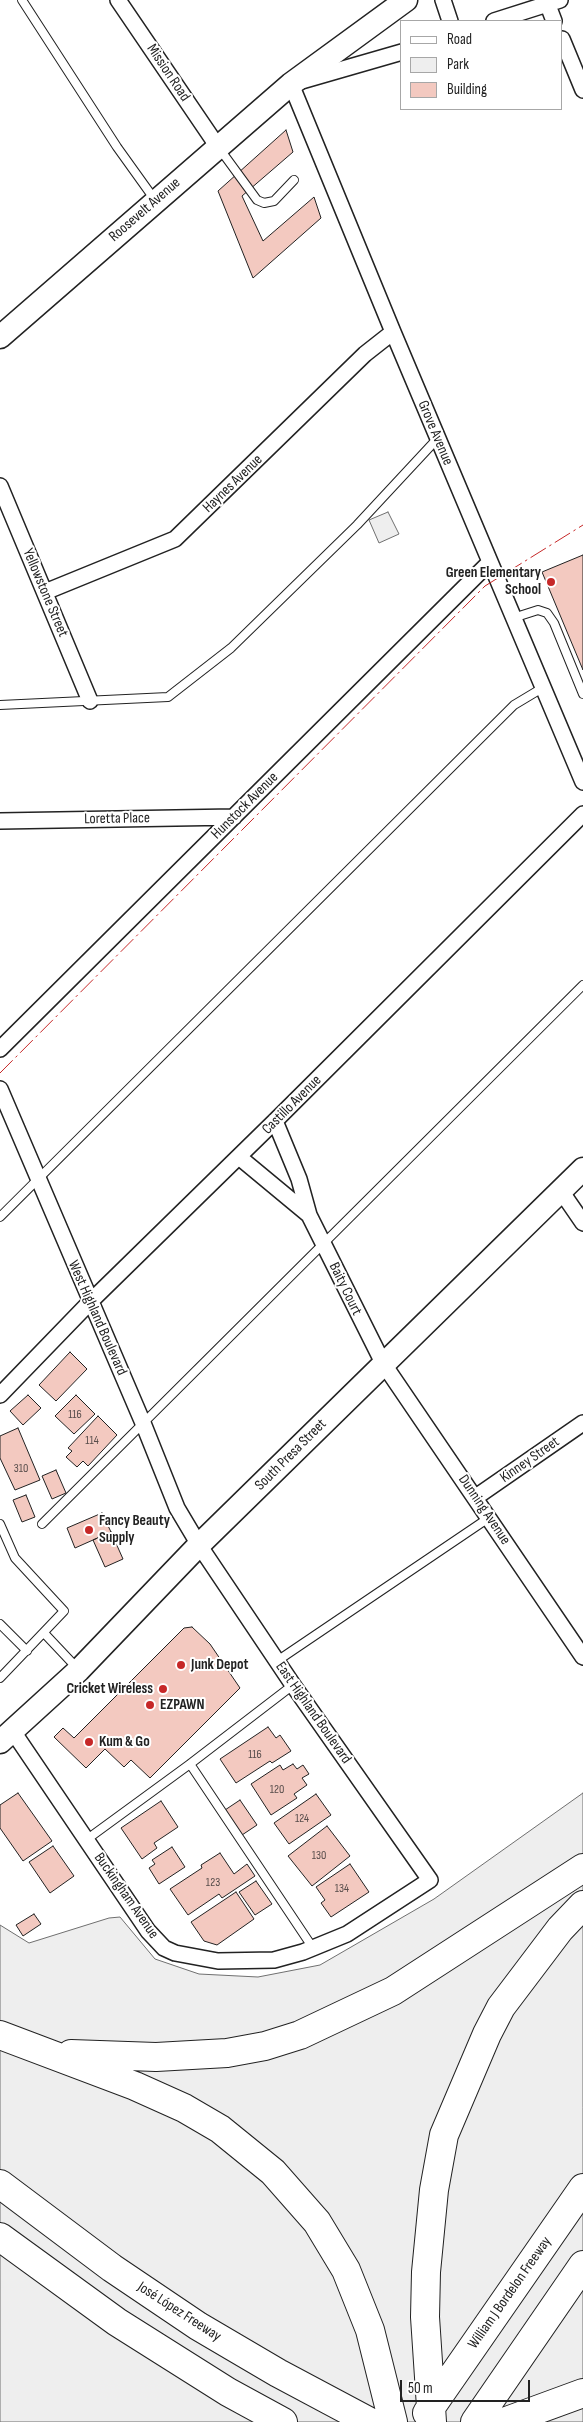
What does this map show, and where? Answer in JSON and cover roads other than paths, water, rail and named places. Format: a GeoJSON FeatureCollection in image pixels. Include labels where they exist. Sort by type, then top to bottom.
{"type":"FeatureCollection","features":[{"type":"Feature","properties":{"kind":"highway"},"geometry":{"type":"LineString","coordinates":[[47,2053],[156,2057],[227,2054],[266,2046],[300,2035],[394,1991],[583,1868]]}},
{"type":"Feature","properties":{"kind":"highway"},"geometry":{"type":"LineString","coordinates":[[432,2422],[425,2317],[426,2272],[434,2190],[444,2135],[487,2034],[501,2007],[560,1929],[583,1905]]}},
{"type":"Feature","properties":{"kind":"highway"},"geometry":{"type":"LineString","coordinates":[[0,2035],[135,2086],[184,2108],[245,2148],[273,2172],[316,2222],[336,2253],[359,2300],[380,2362],[394,2422]]}},
{"type":"Feature","properties":{"kind":"highway","name":"José López Freeway"},"geometry":{"type":"LineString","coordinates":[[0,2184],[112,2268],[198,2326],[278,2373],[370,2422]]}},
{"type":"Feature","properties":{"kind":"highway","name":"William J Bordelon Freeway"},"geometry":{"type":"LineString","coordinates":[[421,2422],[583,2188]]}},
{"type":"Feature","properties":{"kind":"highway"},"geometry":{"type":"LineString","coordinates":[[0,2237],[116,2322],[228,2392],[283,2422]]}},
{"type":"Feature","properties":{"kind":"highway"},"geometry":{"type":"LineString","coordinates":[[475,2422],[583,2265]]}},
{"type":"Feature","properties":{"kind":"highway"},"geometry":{"type":"LineString","coordinates":[[504,2422],[583,2393]]}},
{"type":"Feature","properties":{"kind":"main road","name":"Roosevelt Avenue"},"geometry":{"type":"LineString","coordinates":[[0,337],[291,84],[406,0]]}},
{"type":"Feature","properties":{"kind":"main road","name":"South Presa Street"},"geometry":{"type":"LineString","coordinates":[[6,1736],[79,1670],[199,1545],[583,1169]]}},
{"type":"Feature","properties":{"kind":"street","name":"Mission Road"},"geometry":{"type":"LineString","coordinates":[[118,0],[218,147]]}},
{"type":"Feature","properties":{"kind":"street"},"geometry":{"type":"LineString","coordinates":[[443,0],[450,20]]}},
{"type":"Feature","properties":{"kind":"street"},"geometry":{"type":"LineString","coordinates":[[497,20],[551,1],[554,20]]}},
{"type":"Feature","properties":{"kind":"street"},"geometry":{"type":"LineString","coordinates":[[563,41],[583,90]]}},
{"type":"Feature","properties":{"kind":"street","name":"Roosevelt Avenue"},"geometry":{"type":"LineString","coordinates":[[291,84],[400,53]]}},
{"type":"Feature","properties":{"kind":"street","name":"Grove Avenue"},"geometry":{"type":"LineString","coordinates":[[291,84],[513,618],[579,759],[583,782]]}},
{"type":"Feature","properties":{"kind":"street","name":"Haynes Avenue"},"geometry":{"type":"LineString","coordinates":[[45,592],[175,539],[365,354],[393,332]]}},
{"type":"Feature","properties":{"kind":"street","name":"Yellowstone Street"},"geometry":{"type":"LineString","coordinates":[[0,486],[90,701]]}},
{"type":"Feature","properties":{"kind":"street","name":"Hunstock Avenue"},"geometry":{"type":"LineString","coordinates":[[0,1049],[490,562]]}},
{"type":"Feature","properties":{"kind":"street","name":"Castillo Avenue"},"geometry":{"type":"LineString","coordinates":[[0,1394],[90,1302],[239,1157],[583,814]]}},
{"type":"Feature","properties":{"kind":"street","name":"Loretta Place"},"geometry":{"type":"LineString","coordinates":[[0,821],[234,817]]}},
{"type":"Feature","properties":{"kind":"street","name":"West Highland Boulevard"},"geometry":{"type":"LineString","coordinates":[[0,1089],[143,1423],[177,1508],[199,1545]]}},
{"type":"Feature","properties":{"kind":"street","name":"Baity Court"},"geometry":{"type":"LineString","coordinates":[[275,1121],[299,1179],[308,1215],[383,1363]]}},
{"type":"Feature","properties":{"kind":"street","name":"Baity Court"},"geometry":{"type":"LineString","coordinates":[[239,1157],[308,1215]]}},
{"type":"Feature","properties":{"kind":"street"},"geometry":{"type":"LineString","coordinates":[[561,1191],[583,1223]]}},
{"type":"Feature","properties":{"kind":"street","name":"Dunning Avenue"},"geometry":{"type":"LineString","coordinates":[[383,1363],[583,1657]]}},
{"type":"Feature","properties":{"kind":"street","name":"Kinney Street"},"geometry":{"type":"LineString","coordinates":[[476,1498],[583,1423]]}},
{"type":"Feature","properties":{"kind":"street","name":"East Highland Boulevard"},"geometry":{"type":"LineString","coordinates":[[199,1545],[293,1685],[430,1880]]}},
{"type":"Feature","properties":{"kind":"street","name":"Buckingham Avenue"},"geometry":{"type":"LineString","coordinates":[[6,1736],[86,1840],[148,1931],[164,1948],[175,1953],[218,1961],[274,1960],[313,1948],[347,1934],[430,1880]]}},
{"type":"Feature","properties":{"kind":"lane"},"geometry":{"type":"LineString","coordinates":[[22,0],[116,147],[156,201]]}},
{"type":"Feature","properties":{"kind":"lane"},"geometry":{"type":"LineString","coordinates":[[218,147],[257,200],[264,203],[274,201],[294,180]]}},
{"type":"Feature","properties":{"kind":"lane"},"geometry":{"type":"LineString","coordinates":[[0,705],[168,697],[231,648],[357,525],[438,439]]}},
{"type":"Feature","properties":{"kind":"lane"},"geometry":{"type":"LineString","coordinates":[[513,618],[538,610],[547,614],[554,623],[583,694]]}},
{"type":"Feature","properties":{"kind":"lane"},"geometry":{"type":"LineString","coordinates":[[0,1217],[514,705],[544,687]]}},
{"type":"Feature","properties":{"kind":"lane"},"geometry":{"type":"LineString","coordinates":[[42,1524],[583,985]]}},
{"type":"Feature","properties":{"kind":"lane"},"geometry":{"type":"LineString","coordinates":[[278,1662],[490,1518]]}},
{"type":"Feature","properties":{"kind":"lane"},"geometry":{"type":"LineString","coordinates":[[0,1524],[15,1558],[64,1611],[0,1678]]}},
{"type":"Feature","properties":{"kind":"lane"},"geometry":{"type":"LineString","coordinates":[[0,1624],[27,1651]]}},
{"type":"Feature","properties":{"kind":"lane"},"geometry":{"type":"LineString","coordinates":[[44,1633],[79,1670]]}},
{"type":"Feature","properties":{"kind":"lane"},"geometry":{"type":"LineString","coordinates":[[86,1840],[190,1764],[293,1685]]}},
{"type":"Feature","properties":{"kind":"lane"},"geometry":{"type":"LineString","coordinates":[[190,1764],[313,1948]]}},
{"type":"Feature","properties":{"kind":"place","name":"Green Elementary School"},"geometry":{"type":"Point","coordinates":[551,582]}},
{"type":"Feature","properties":{"kind":"place","name":"Fancy Beauty Supply"},"geometry":{"type":"Point","coordinates":[89,1530]}},
{"type":"Feature","properties":{"kind":"place","name":"Junk Depot"},"geometry":{"type":"Point","coordinates":[181,1665]}},
{"type":"Feature","properties":{"kind":"place","name":"Cricket Wireless"},"geometry":{"type":"Point","coordinates":[163,1689]}},
{"type":"Feature","properties":{"kind":"place","name":"EZPAWN"},"geometry":{"type":"Point","coordinates":[150,1705]}},
{"type":"Feature","properties":{"kind":"place","name":"Kum & Go"},"geometry":{"type":"Point","coordinates":[89,1742]}}]}
